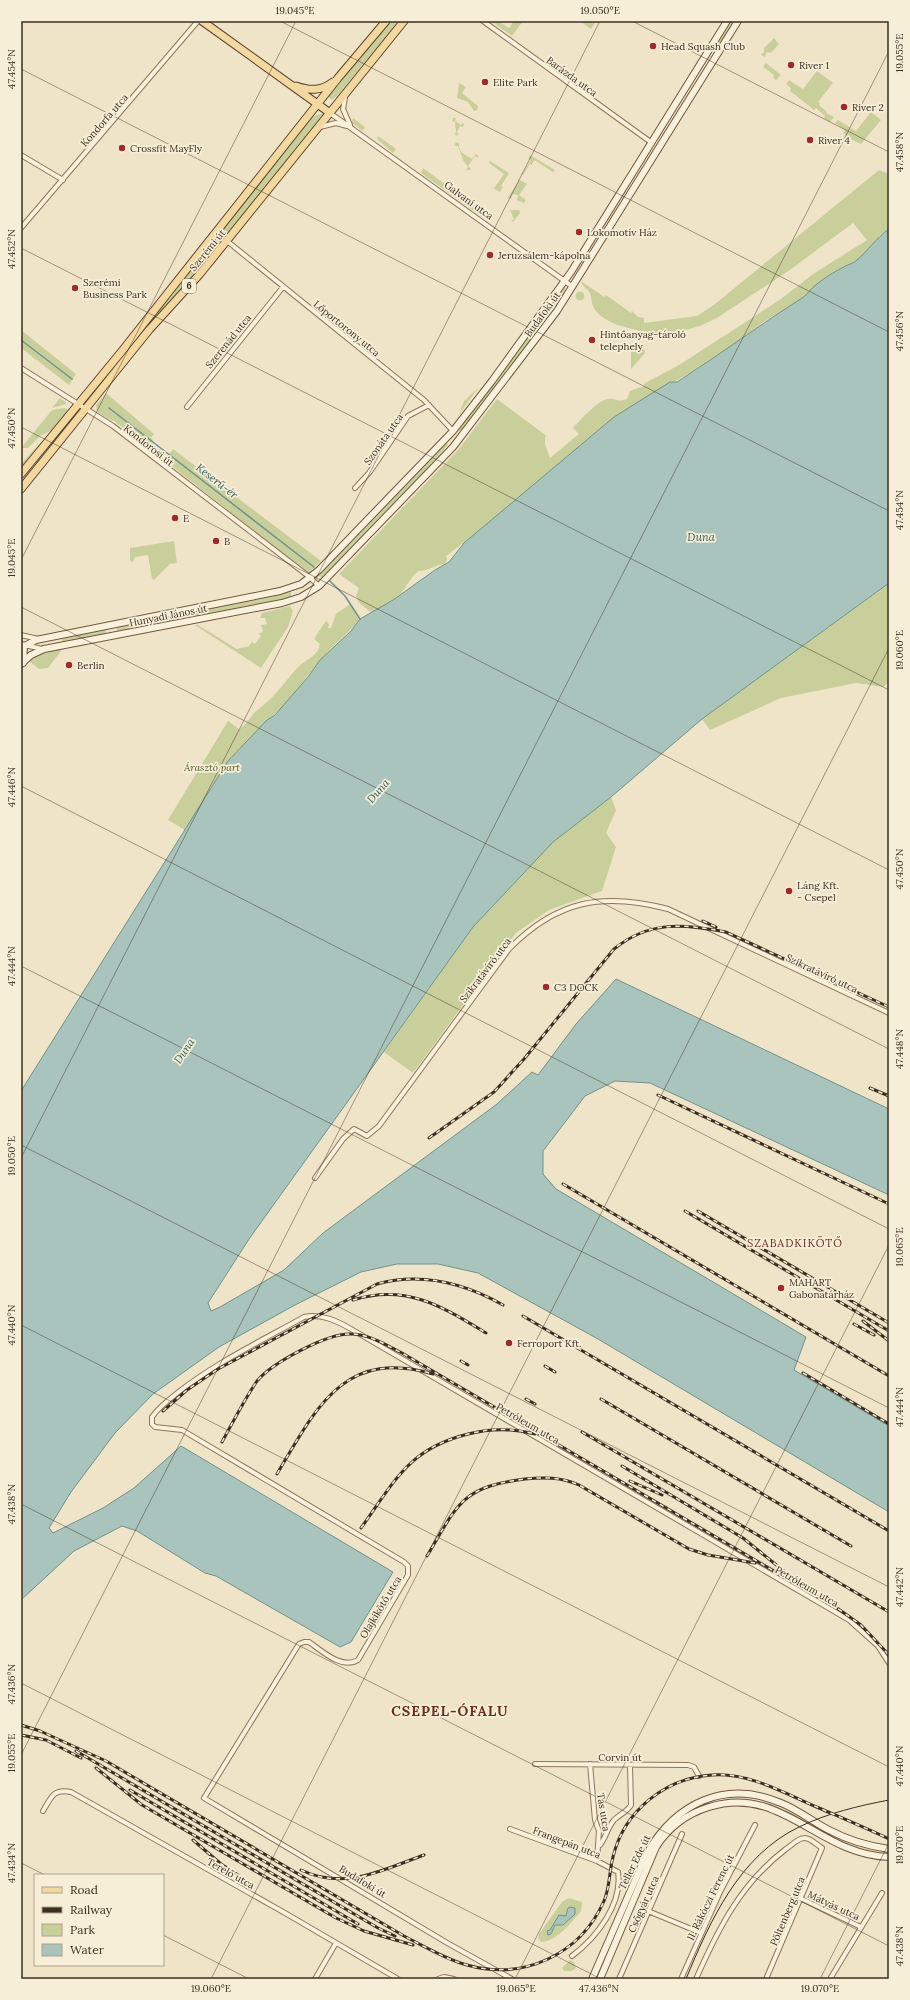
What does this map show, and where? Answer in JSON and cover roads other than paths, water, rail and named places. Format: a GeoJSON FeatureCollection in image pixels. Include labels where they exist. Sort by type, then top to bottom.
{"type":"FeatureCollection","features":[{"type":"Feature","properties":{"kind":"main road","name":"Galvani utca"},"geometry":{"type":"LineString","coordinates":[[202,21],[330,113]]}},
{"type":"Feature","properties":{"kind":"main road","name":"Szerémi út"},"geometry":{"type":"LineString","coordinates":[[21,474],[318,105],[338,78],[386,21]]}},
{"type":"Feature","properties":{"kind":"main road","name":"Szerémi út"},"geometry":{"type":"LineString","coordinates":[[21,489],[149,330],[199,276],[404,21]]}},
{"type":"Feature","properties":{"kind":"main road","name":"Budafoki út"},"geometry":{"type":"LineString","coordinates":[[310,577],[453,431],[564,282],[727,21]]}},
{"type":"Feature","properties":{"kind":"main road","name":"Budafoki út"},"geometry":{"type":"LineString","coordinates":[[319,586],[460,439],[544,328],[573,287],[738,21]]}},
{"type":"Feature","properties":{"kind":"main road"},"geometry":{"type":"LineString","coordinates":[[701,64],[710,59],[714,60],[710,49],[721,49]]}},
{"type":"Feature","properties":{"kind":"main road"},"geometry":{"type":"LineString","coordinates":[[287,83],[314,90],[324,88],[338,78]]}},
{"type":"Feature","properties":{"kind":"main road"},"geometry":{"type":"LineString","coordinates":[[652,143],[660,147]]}},
{"type":"Feature","properties":{"kind":"main road"},"geometry":{"type":"LineString","coordinates":[[585,250],[593,254]]}},
{"type":"Feature","properties":{"kind":"main road"},"geometry":{"type":"LineString","coordinates":[[535,321],[544,328]]}},
{"type":"Feature","properties":{"kind":"main road"},"geometry":{"type":"LineString","coordinates":[[453,431],[460,439]]}},
{"type":"Feature","properties":{"kind":"main road","name":"Hunyadi János út"},"geometry":{"type":"LineString","coordinates":[[22,646],[40,639],[280,591],[301,584],[310,577]]}},
{"type":"Feature","properties":{"kind":"main road","name":"Hunyadi János út"},"geometry":{"type":"LineString","coordinates":[[22,663],[31,655],[44,649],[282,603],[301,597],[319,586]]}},
{"type":"Feature","properties":{"kind":"main road"},"geometry":{"type":"LineString","coordinates":[[136,620],[138,631]]}},
{"type":"Feature","properties":{"kind":"main road"},"geometry":{"type":"LineString","coordinates":[[111,624],[113,635]]}},
{"type":"Feature","properties":{"kind":"main road"},"geometry":{"type":"LineString","coordinates":[[22,646],[22,663]]}},
{"type":"Feature","properties":{"kind":"main road","name":"Teller Ede út"},"geometry":{"type":"LineString","coordinates":[[592,1979],[647,1852],[655,1838],[666,1824],[677,1815],[709,1797],[741,1794],[770,1798],[792,1808],[830,1831],[851,1841],[870,1847],[889,1849]]}},
{"type":"Feature","properties":{"kind":"main road","name":"Teller Ede út"},"geometry":{"type":"LineString","coordinates":[[600,1979],[656,1847],[680,1820],[697,1811],[725,1803],[755,1803],[771,1807],[823,1837],[854,1851],[889,1857]]}},
{"type":"Feature","properties":{"kind":"street","name":"Kondorfa utca"},"geometry":{"type":"LineString","coordinates":[[21,228],[198,21]]}},
{"type":"Feature","properties":{"kind":"street","name":"Barázda utca"},"geometry":{"type":"LineString","coordinates":[[482,21],[652,143]]}},
{"type":"Feature","properties":{"kind":"street","name":"Galvani utca"},"geometry":{"type":"LineString","coordinates":[[348,91],[343,109],[348,122],[354,130]]}},
{"type":"Feature","properties":{"kind":"street","name":"Galvani utca"},"geometry":{"type":"LineString","coordinates":[[330,113],[573,287]]}},
{"type":"Feature","properties":{"kind":"street","name":"Galvani utca"},"geometry":{"type":"LineString","coordinates":[[317,129],[336,123],[354,130]]}},
{"type":"Feature","properties":{"kind":"street"},"geometry":{"type":"LineString","coordinates":[[21,155],[62,180]]}},
{"type":"Feature","properties":{"kind":"street","name":"Lőportorony utca"},"geometry":{"type":"LineString","coordinates":[[227,241],[429,405],[453,431]]}},
{"type":"Feature","properties":{"kind":"street","name":"Szerenád utca"},"geometry":{"type":"LineString","coordinates":[[187,407],[283,287]]}},
{"type":"Feature","properties":{"kind":"street","name":"Kondorosi út"},"geometry":{"type":"LineString","coordinates":[[21,368],[112,426],[310,577],[319,586]]}},
{"type":"Feature","properties":{"kind":"street","name":"Szonáta utca"},"geometry":{"type":"LineString","coordinates":[[355,488],[369,473],[408,416],[429,405]]}},
{"type":"Feature","properties":{"kind":"street"},"geometry":{"type":"LineString","coordinates":[[21,635],[40,639]]}},
{"type":"Feature","properties":{"kind":"street"},"geometry":{"type":"LineString","coordinates":[[22,646],[44,649]]}},
{"type":"Feature","properties":{"kind":"street","name":"Szikratávíró utca"},"geometry":{"type":"LineString","coordinates":[[315,1178],[343,1139],[354,1129],[367,1136],[379,1126],[509,950],[521,936],[543,920],[568,908],[595,901],[617,900],[640,902],[668,910],[889,1013]]}},
{"type":"Feature","properties":{"kind":"street","name":"Petróleum utca"},"geometry":{"type":"LineString","coordinates":[[151,1420],[154,1414],[171,1398],[215,1366],[304,1317],[316,1316],[328,1318],[351,1329],[849,1620],[878,1646],[889,1663]]}},
{"type":"Feature","properties":{"kind":"street","name":"Olajkikötő utca"},"geometry":{"type":"LineString","coordinates":[[151,1420],[152,1424],[158,1429],[174,1428],[182,1430],[404,1562],[409,1570],[408,1575],[358,1660],[353,1663],[346,1664],[309,1642],[299,1644],[204,1798]]}},
{"type":"Feature","properties":{"kind":"street","name":"Corvin út"},"geometry":{"type":"LineString","coordinates":[[535,1764],[688,1765],[694,1767],[699,1776]]}},
{"type":"Feature","properties":{"kind":"street","name":"Tas utca"},"geometry":{"type":"LineString","coordinates":[[590,1764],[595,1820],[599,1831],[597,1861]]}},
{"type":"Feature","properties":{"kind":"street"},"geometry":{"type":"LineString","coordinates":[[599,1845],[607,1836],[613,1821],[626,1812],[631,1805],[630,1764]]}},
{"type":"Feature","properties":{"kind":"street","name":"Terelő utca"},"geometry":{"type":"LineString","coordinates":[[43,1811],[54,1793],[61,1791],[71,1792],[398,1979]]}},
{"type":"Feature","properties":{"kind":"street","name":"Budafoki út"},"geometry":{"type":"LineString","coordinates":[[204,1798],[449,1944],[512,1979]]}},
{"type":"Feature","properties":{"kind":"street","name":"II. Rákóczi Ferenc út"},"geometry":{"type":"LineString","coordinates":[[681,1979],[721,1890],[755,1824]]}},
{"type":"Feature","properties":{"kind":"street","name":"Frangepán utca"},"geometry":{"type":"LineString","coordinates":[[510,1829],[597,1861],[618,1872],[618,1887],[605,1921],[591,1940],[572,1956]]}},
{"type":"Feature","properties":{"kind":"street","name":"Csőgyár utca"},"geometry":{"type":"LineString","coordinates":[[619,1979],[682,1834]]}},
{"type":"Feature","properties":{"kind":"street","name":"Pöltenberg utca"},"geometry":{"type":"LineString","coordinates":[[696,1979],[714,1939],[728,1913],[746,1888],[767,1865],[803,1838],[807,1838],[822,1848],[766,1979]]}},
{"type":"Feature","properties":{"kind":"street"},"geometry":{"type":"LineString","coordinates":[[830,1979],[882,1893]]}},
{"type":"Feature","properties":{"kind":"street","name":"Mátyás utca"},"geometry":{"type":"LineString","coordinates":[[800,1898],[861,1927]]}},
{"type":"Feature","properties":{"kind":"street"},"geometry":{"type":"LineString","coordinates":[[648,1911],[701,1933]]}},
{"type":"Feature","properties":{"kind":"street"},"geometry":{"type":"LineString","coordinates":[[315,1979],[336,1943]]}},
{"type":"Feature","properties":{"kind":"street"},"geometry":{"type":"LineString","coordinates":[[438,1979],[444,1977],[454,1979]]}},
{"type":"Feature","properties":{"kind":"water","name":"Duna"},"geometry":{"type":"Polygon","coordinates":[[[889,229],[889,583],[702,719],[611,797],[553,842],[473,927],[249,1239],[208,1303],[211,1311],[284,1270],[323,1233],[497,1104],[532,1072],[538,1075],[576,1024],[616,979],[889,1109],[889,1195],[650,1083],[615,1081],[585,1096],[543,1151],[543,1174],[556,1189],[806,1337],[794,1370],[889,1426],[889,1512],[598,1339],[478,1273],[438,1264],[397,1264],[361,1272],[295,1305],[219,1347],[153,1394],[115,1433],[71,1492],[49,1528],[53,1533],[103,1508],[134,1488],[181,1446],[393,1572],[351,1642],[340,1647],[216,1576],[205,1573],[137,1531],[122,1526],[74,1551],[21,1600],[21,1091],[228,761],[267,720],[275,715],[308,677],[320,660],[351,631],[360,619],[393,600],[435,570],[449,562],[464,543],[614,417],[670,382],[677,382],[710,361],[805,296],[812,288],[827,277],[856,261],[880,236],[889,229]]]}},
{"type":"Feature","properties":{"kind":"water"},"geometry":{"type":"Polygon","coordinates":[[[568,1908],[575,1908],[575,1914],[563,1925],[555,1925],[551,1934],[548,1935],[547,1931],[550,1930],[559,1915],[566,1916],[568,1908]]]}},
{"type":"Feature","properties":{"kind":"waterway","name":"Keserű-ér"},"geometry":{"type":"LineString","coordinates":[[21,340],[72,379]]}},
{"type":"Feature","properties":{"kind":"waterway","name":"Keserű-ér"},"geometry":{"type":"LineString","coordinates":[[109,408],[314,567]]}},
{"type":"Feature","properties":{"kind":"waterway","name":"Keserű-ér"},"geometry":{"type":"LineString","coordinates":[[330,581],[345,596],[360,619]]}},
{"type":"Feature","properties":{"kind":"tram line"},"geometry":{"type":"LineString","coordinates":[[686,1979],[716,1913],[743,1873],[759,1855],[778,1839],[810,1822],[843,1810],[889,1800]]}},
{"type":"Feature","properties":{"kind":"railway"},"geometry":{"type":"LineString","coordinates":[[703,921],[716,927]]}},
{"type":"Feature","properties":{"kind":"railway"},"geometry":{"type":"LineString","coordinates":[[429,1138],[494,1092],[524,1059],[614,949],[627,940],[641,933],[654,929],[682,926],[726,932],[889,1007]]}},
{"type":"Feature","properties":{"kind":"railway"},"geometry":{"type":"LineString","coordinates":[[870,1088],[889,1096]]}},
{"type":"Feature","properties":{"kind":"railway"},"geometry":{"type":"LineString","coordinates":[[658,1095],[889,1204]]}},
{"type":"Feature","properties":{"kind":"railway"},"geometry":{"type":"LineString","coordinates":[[563,1184],[889,1376]]}},
{"type":"Feature","properties":{"kind":"railway"},"geometry":{"type":"LineString","coordinates":[[685,1211],[889,1331]]}},
{"type":"Feature","properties":{"kind":"railway"},"geometry":{"type":"LineString","coordinates":[[698,1211],[889,1323]]}},
{"type":"Feature","properties":{"kind":"railway"},"geometry":{"type":"LineString","coordinates":[[163,1411],[187,1390],[218,1369],[377,1284],[410,1279],[442,1282],[473,1291],[503,1305]]}},
{"type":"Feature","properties":{"kind":"railway"},"geometry":{"type":"LineString","coordinates":[[353,1300],[372,1295],[390,1294],[407,1296],[423,1300],[455,1314],[486,1333]]}},
{"type":"Feature","properties":{"kind":"railway"},"geometry":{"type":"LineString","coordinates":[[523,1316],[889,1531]]}},
{"type":"Feature","properties":{"kind":"railway"},"geometry":{"type":"LineString","coordinates":[[863,1321],[889,1341]]}},
{"type":"Feature","properties":{"kind":"railway"},"geometry":{"type":"LineString","coordinates":[[854,1324],[874,1335]]}},
{"type":"Feature","properties":{"kind":"railway"},"geometry":{"type":"LineString","coordinates":[[222,1442],[257,1381],[275,1366],[301,1350],[328,1338],[351,1334],[358,1334],[371,1338],[402,1353],[837,1608],[861,1625],[889,1655]]}},
{"type":"Feature","properties":{"kind":"railway"},"geometry":{"type":"LineString","coordinates":[[461,1361],[468,1365]]}},
{"type":"Feature","properties":{"kind":"railway"},"geometry":{"type":"LineString","coordinates":[[545,1366],[555,1372]]}},
{"type":"Feature","properties":{"kind":"railway"},"geometry":{"type":"LineString","coordinates":[[277,1474],[305,1427],[320,1406],[336,1390],[355,1377],[377,1369],[402,1368],[433,1374]]}},
{"type":"Feature","properties":{"kind":"railway"},"geometry":{"type":"LineString","coordinates":[[803,1373],[889,1424]]}},
{"type":"Feature","properties":{"kind":"railway"},"geometry":{"type":"LineString","coordinates":[[526,1399],[535,1404]]}},
{"type":"Feature","properties":{"kind":"railway"},"geometry":{"type":"LineString","coordinates":[[601,1399],[851,1546]]}},
{"type":"Feature","properties":{"kind":"railway"},"geometry":{"type":"LineString","coordinates":[[361,1528],[405,1469],[431,1448],[448,1440],[485,1431],[510,1430],[535,1434]]}},
{"type":"Feature","properties":{"kind":"railway"},"geometry":{"type":"LineString","coordinates":[[582,1432],[889,1612]]}},
{"type":"Feature","properties":{"kind":"railway"},"geometry":{"type":"LineString","coordinates":[[622,1466],[743,1538],[790,1576]]}},
{"type":"Feature","properties":{"kind":"railway"},"geometry":{"type":"LineString","coordinates":[[427,1556],[446,1523],[464,1501],[474,1493],[504,1482],[546,1478],[566,1480],[579,1485],[689,1549],[708,1555],[755,1563]]}},
{"type":"Feature","properties":{"kind":"railway"},"geometry":{"type":"LineString","coordinates":[[630,1481],[662,1495]]}},
{"type":"Feature","properties":{"kind":"railway"},"geometry":{"type":"LineString","coordinates":[[21,1725],[40,1731],[106,1761],[404,1936],[443,1956],[467,1965],[488,1969],[509,1969],[529,1966],[548,1959],[565,1949],[580,1936],[594,1920],[604,1901],[613,1857],[618,1840],[626,1825],[649,1800],[663,1790],[695,1777],[726,1775],[753,1780],[889,1839]]}},
{"type":"Feature","properties":{"kind":"railway"},"geometry":{"type":"LineString","coordinates":[[21,1735],[46,1740],[81,1758]]}},
{"type":"Feature","properties":{"kind":"railway"},"geometry":{"type":"LineString","coordinates":[[76,1751],[378,1928],[395,1936]]}},
{"type":"Feature","properties":{"kind":"railway"},"geometry":{"type":"LineString","coordinates":[[96,1768],[142,1805],[336,1918],[364,1931],[413,1945]]}},
{"type":"Feature","properties":{"kind":"railway"},"geometry":{"type":"LineString","coordinates":[[130,1790],[358,1924]]}},
{"type":"Feature","properties":{"kind":"railway"},"geometry":{"type":"LineString","coordinates":[[193,1840],[221,1864],[238,1875]]}},
{"type":"Feature","properties":{"kind":"railway"},"geometry":{"type":"LineString","coordinates":[[301,1870],[317,1876],[333,1879],[348,1878],[378,1872],[424,1855]]}},
{"type":"Feature","properties":{"kind":"place","name":"Head Squash Club"},"geometry":{"type":"Point","coordinates":[653,46]}},
{"type":"Feature","properties":{"kind":"place","name":"River 1"},"geometry":{"type":"Point","coordinates":[791,65]}},
{"type":"Feature","properties":{"kind":"place","name":"Elite Park"},"geometry":{"type":"Point","coordinates":[485,82]}},
{"type":"Feature","properties":{"kind":"place","name":"River 2"},"geometry":{"type":"Point","coordinates":[844,107]}},
{"type":"Feature","properties":{"kind":"place","name":"River 4"},"geometry":{"type":"Point","coordinates":[810,140]}},
{"type":"Feature","properties":{"kind":"place","name":"Crossfit MayFly"},"geometry":{"type":"Point","coordinates":[122,148]}},
{"type":"Feature","properties":{"kind":"place","name":"Lokomotív Ház"},"geometry":{"type":"Point","coordinates":[579,232]}},
{"type":"Feature","properties":{"kind":"place","name":"Jeruzsálem-kápolna"},"geometry":{"type":"Point","coordinates":[490,255]}},
{"type":"Feature","properties":{"kind":"place","name":"Szerémi Business Park"},"geometry":{"type":"Point","coordinates":[75,288]}},
{"type":"Feature","properties":{"kind":"place","name":"Hintőanyag-tároló telephely"},"geometry":{"type":"Point","coordinates":[592,340]}},
{"type":"Feature","properties":{"kind":"place","name":"E"},"geometry":{"type":"Point","coordinates":[175,518]}},
{"type":"Feature","properties":{"kind":"place","name":"B"},"geometry":{"type":"Point","coordinates":[216,541]}},
{"type":"Feature","properties":{"kind":"place","name":"Berlin"},"geometry":{"type":"Point","coordinates":[69,665]}},
{"type":"Feature","properties":{"kind":"place","name":"Láng Kft. - Csepel"},"geometry":{"type":"Point","coordinates":[789,891]}},
{"type":"Feature","properties":{"kind":"place","name":"C3 DOCK"},"geometry":{"type":"Point","coordinates":[546,987]}},
{"type":"Feature","properties":{"kind":"place","name":"MAHART Gabonatárház"},"geometry":{"type":"Point","coordinates":[781,1288]}},
{"type":"Feature","properties":{"kind":"place","name":"Ferroport Kft."},"geometry":{"type":"Point","coordinates":[509,1343]}},
{"type":"Feature","properties":{"kind":"district","name":"SZABADKIKÖTŐ"},"geometry":{"type":"Point","coordinates":[795,1243]}},
{"type":"Feature","properties":{"kind":"district","name":"CSEPEL-ÓFALU"},"geometry":{"type":"Point","coordinates":[450,1711]}},
{"type":"Feature","properties":{"kind":"park label","name":"Árasztó part"},"geometry":{"type":"Point","coordinates":[212,767]}}]}
